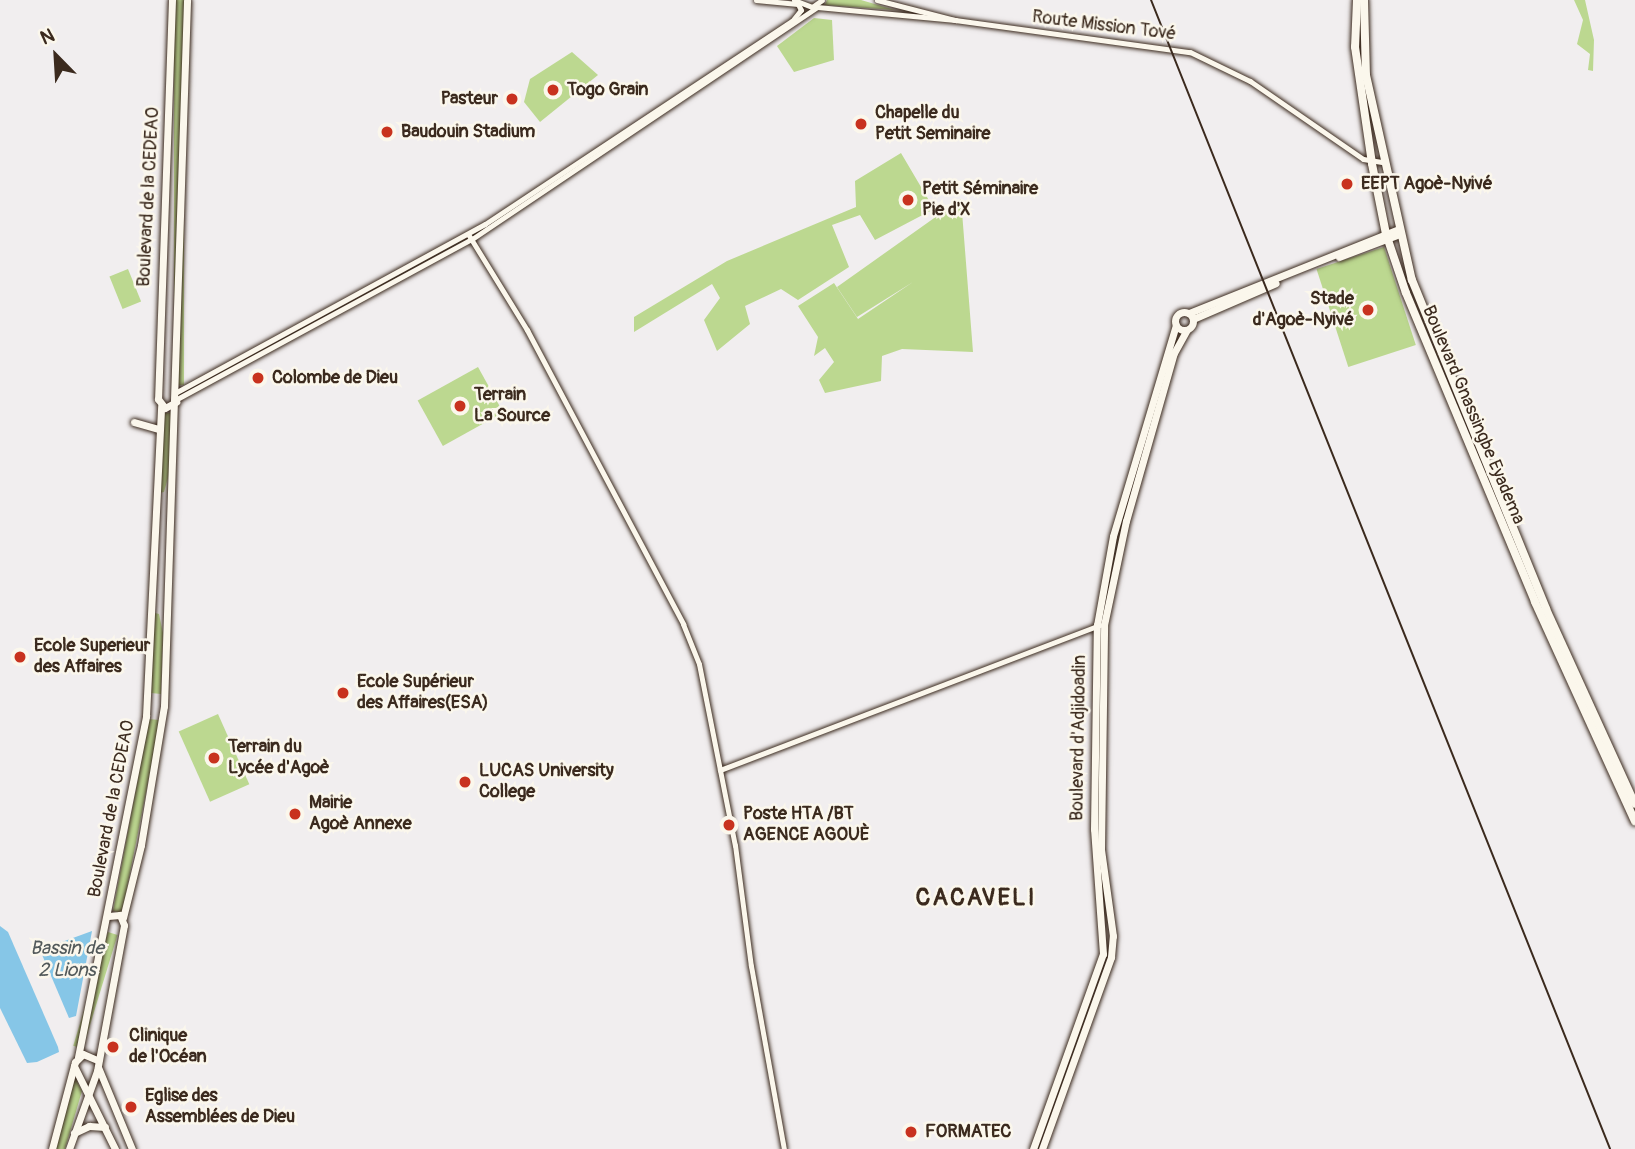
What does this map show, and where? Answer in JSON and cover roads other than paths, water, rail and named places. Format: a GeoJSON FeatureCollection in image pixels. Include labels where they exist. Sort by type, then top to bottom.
{"type":"FeatureCollection","features":[{"type":"Feature","properties":{"kind":"highway","name":"Boulevard Gnassingbe Eyadema"},"geometry":{"type":"LineString","coordinates":[[1357,0],[1355,47],[1372,164],[1387,236],[1447,397],[1635,821]]}},
{"type":"Feature","properties":{"kind":"highway","name":"Boulevard Gnassingbe Eyadema"},"geometry":{"type":"LineString","coordinates":[[1364,0],[1364,60],[1382,162],[1412,280],[1442,361],[1546,609],[1635,804]]}},
{"type":"Feature","properties":{"kind":"main road","name":"Boulevard de la CEDEAO"},"geometry":{"type":"LineString","coordinates":[[108,916],[146,705],[160,406],[172,0]]}},
{"type":"Feature","properties":{"kind":"main road","name":"Boulevard de la CEDEAO"},"geometry":{"type":"LineString","coordinates":[[123,918],[141,845],[164,702],[187,0]]}},
{"type":"Feature","properties":{"kind":"main road"},"geometry":{"type":"LineString","coordinates":[[1187,330],[1176,325],[1177,315],[1191,316],[1400,231]]}},
{"type":"Feature","properties":{"kind":"main road","name":"Boulevard d'Adjidoadin"},"geometry":{"type":"LineString","coordinates":[[1100,625],[1126,521],[1174,353],[1187,330],[1191,316]]}},
{"type":"Feature","properties":{"kind":"main road","name":"Boulevard d'Adjidoadin"},"geometry":{"type":"LineString","coordinates":[[1033,1149],[1107,971],[1112,936],[1101,849],[1100,625],[1113,536],[1176,325]]}},
{"type":"Feature","properties":{"kind":"main road"},"geometry":{"type":"LineString","coordinates":[[159,395],[176,397],[169,409],[160,406]]}},
{"type":"Feature","properties":{"kind":"main road"},"geometry":{"type":"LineString","coordinates":[[134,422],[159,429]]}},
{"type":"Feature","properties":{"kind":"main road"},"geometry":{"type":"LineString","coordinates":[[163,711],[152,715],[146,705],[153,697],[164,702]]}},
{"type":"Feature","properties":{"kind":"main road"},"geometry":{"type":"LineString","coordinates":[[52,1149],[78,1057],[108,916],[116,913],[123,918],[122,928],[97,1064],[69,1149]]}},
{"type":"Feature","properties":{"kind":"main road"},"geometry":{"type":"LineString","coordinates":[[107,927],[114,931],[122,928]]}},
{"type":"Feature","properties":{"kind":"main road","name":"Boulevard d'Adjidoadin"},"geometry":{"type":"LineString","coordinates":[[1042,1149],[1084,1022]]}},
{"type":"Feature","properties":{"kind":"main road"},"geometry":{"type":"LineString","coordinates":[[78,1057],[89,1054],[97,1064],[132,1149]]}},
{"type":"Feature","properties":{"kind":"main road"},"geometry":{"type":"LineString","coordinates":[[74,1066],[115,1149]]}},
{"type":"Feature","properties":{"kind":"main road"},"geometry":{"type":"LineString","coordinates":[[79,1075],[93,1076]]}},
{"type":"Feature","properties":{"kind":"main road"},"geometry":{"type":"LineString","coordinates":[[73,1133],[89,1126],[105,1128]]}},
{"type":"Feature","properties":{"kind":"street"},"geometry":{"type":"LineString","coordinates":[[756,0],[796,2],[903,18],[955,20]]}},
{"type":"Feature","properties":{"kind":"street"},"geometry":{"type":"LineString","coordinates":[[176,397],[305,324],[470,237],[817,7],[822,0]]}},
{"type":"Feature","properties":{"kind":"street","name":"Route Mission Tové"},"geometry":{"type":"LineString","coordinates":[[877,0],[955,20],[1190,52],[1250,81],[1372,164]]}},
{"type":"Feature","properties":{"kind":"street"},"geometry":{"type":"LineString","coordinates":[[640,125],[792,21],[800,13],[796,2]]}},
{"type":"Feature","properties":{"kind":"street"},"geometry":{"type":"LineString","coordinates":[[903,18],[905,6]]}},
{"type":"Feature","properties":{"kind":"street"},"geometry":{"type":"LineString","coordinates":[[1372,164],[1382,162]]}},
{"type":"Feature","properties":{"kind":"street"},"geometry":{"type":"LineString","coordinates":[[470,237],[502,284],[683,624],[699,664],[720,770],[784,1149]]}},
{"type":"Feature","properties":{"kind":"street"},"geometry":{"type":"LineString","coordinates":[[720,770],[1100,625]]}},
{"type":"Feature","properties":{"kind":"water","name":"Bassin de 2 Lions"},"geometry":{"type":"Polygon","coordinates":[[[0,926],[8,932],[58,1047],[59,1052],[37,1062],[27,1063],[0,1008],[0,926]]]}},
{"type":"Feature","properties":{"kind":"water","name":"Bassin de 2 Lions"},"geometry":{"type":"Polygon","coordinates":[[[92,931],[76,1016],[69,1018],[40,950],[92,931]]]}},
{"type":"Feature","properties":{"kind":"railway"},"geometry":{"type":"LineString","coordinates":[[1151,0],[1610,1149]]}},
{"type":"Feature","properties":{"kind":"place","name":"Togo Grain"},"geometry":{"type":"Point","coordinates":[553,90]}},
{"type":"Feature","properties":{"kind":"place","name":"Pasteur"},"geometry":{"type":"Point","coordinates":[512,99]}},
{"type":"Feature","properties":{"kind":"place","name":"Chapelle du Petit Seminaire"},"geometry":{"type":"Point","coordinates":[861,124]}},
{"type":"Feature","properties":{"kind":"place","name":"Baudouin Stadium"},"geometry":{"type":"Point","coordinates":[387,132]}},
{"type":"Feature","properties":{"kind":"place","name":"EEPT Agoè-Nyivé"},"geometry":{"type":"Point","coordinates":[1347,184]}},
{"type":"Feature","properties":{"kind":"place","name":"Petit Séminaire Pie d'X"},"geometry":{"type":"Point","coordinates":[908,200]}},
{"type":"Feature","properties":{"kind":"place","name":"Stade d'Agoè-Nyivé"},"geometry":{"type":"Point","coordinates":[1368,310]}},
{"type":"Feature","properties":{"kind":"place","name":"Colombe de Dieu"},"geometry":{"type":"Point","coordinates":[258,378]}},
{"type":"Feature","properties":{"kind":"place","name":"Terrain La Source"},"geometry":{"type":"Point","coordinates":[460,406]}},
{"type":"Feature","properties":{"kind":"place","name":"Ecole Superieur des Affaires"},"geometry":{"type":"Point","coordinates":[20,657]}},
{"type":"Feature","properties":{"kind":"place","name":"Ecole Supérieur des Affaires(ESA)"},"geometry":{"type":"Point","coordinates":[343,693]}},
{"type":"Feature","properties":{"kind":"place","name":"Terrain du Lycée d'Agoè"},"geometry":{"type":"Point","coordinates":[214,758]}},
{"type":"Feature","properties":{"kind":"place","name":"LUCAS University College"},"geometry":{"type":"Point","coordinates":[465,782]}},
{"type":"Feature","properties":{"kind":"place","name":"Mairie Agoè Annexe"},"geometry":{"type":"Point","coordinates":[295,814]}},
{"type":"Feature","properties":{"kind":"place","name":"Poste HTA /BT AGENCE AGOUÈ"},"geometry":{"type":"Point","coordinates":[729,825]}},
{"type":"Feature","properties":{"kind":"place","name":"Clinique de l'Océan"},"geometry":{"type":"Point","coordinates":[113,1047]}},
{"type":"Feature","properties":{"kind":"place","name":"Eglise des Assemblées de Dieu"},"geometry":{"type":"Point","coordinates":[131,1107]}},
{"type":"Feature","properties":{"kind":"place","name":"FORMATEC"},"geometry":{"type":"Point","coordinates":[911,1132]}},
{"type":"Feature","properties":{"kind":"district","name":"CACAVELI"},"geometry":{"type":"Point","coordinates":[976,898]}}]}
